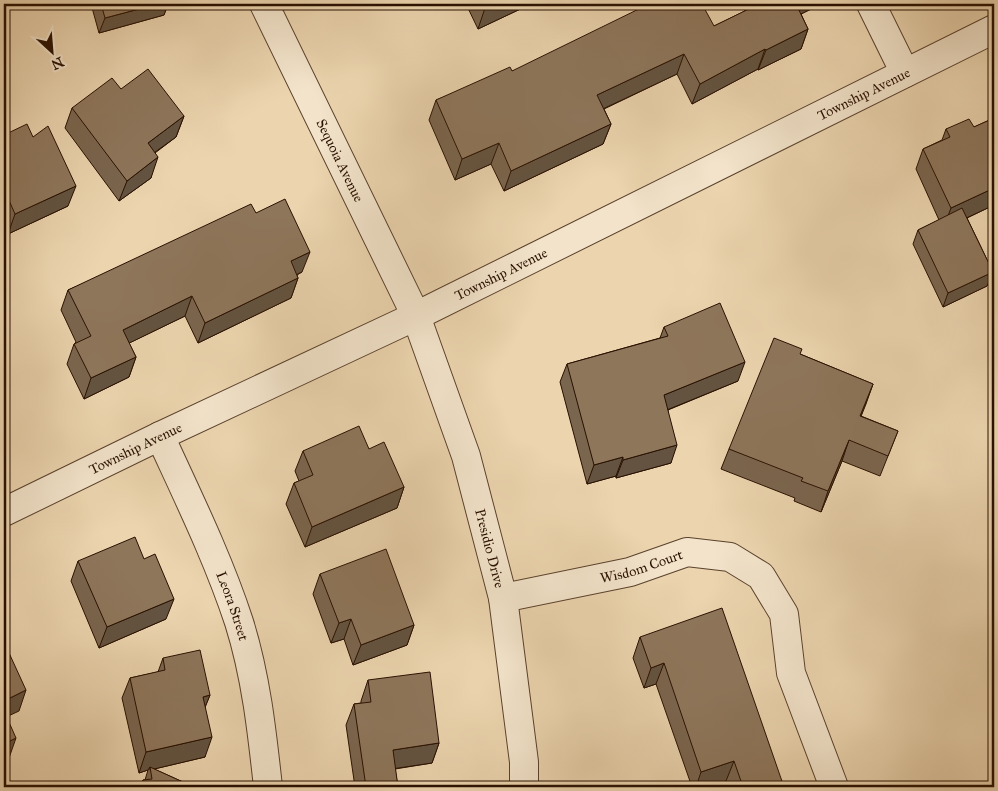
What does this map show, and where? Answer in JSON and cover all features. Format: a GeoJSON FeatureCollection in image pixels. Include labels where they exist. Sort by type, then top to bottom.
{"type":"FeatureCollection","features":[{"type":"Feature","properties":{"kind":"street","name":"Sequoia Avenue"},"geometry":{"type":"LineString","coordinates":[[264,4],[416,316]]}},
{"type":"Feature","properties":{"kind":"street"},"geometry":{"type":"LineString","coordinates":[[871,4],[905,72]]}},
{"type":"Feature","properties":{"kind":"street","name":"Township Avenue"},"geometry":{"type":"LineString","coordinates":[[4,512],[160,436],[416,316],[994,29]]}},
{"type":"Feature","properties":{"kind":"street","name":"Presidio Drive"},"geometry":{"type":"LineString","coordinates":[[416,316],[466,456],[503,598],[524,762],[524,787]]}},
{"type":"Feature","properties":{"kind":"street","name":"Leora Street"},"geometry":{"type":"LineString","coordinates":[[160,436],[213,551],[239,623],[260,711],[268,787]]}},
{"type":"Feature","properties":{"kind":"street","name":"Wisdom Court"},"geometry":{"type":"LineString","coordinates":[[503,598],[630,572],[686,552],[730,557],[761,576],[784,614],[791,673],[834,787]]}},
{"type":"Feature","properties":{"kind":"building"},"geometry":{"type":"Polygon","coordinates":[[[101,4],[158,4],[105,18],[101,4]]]}},
{"type":"Feature","properties":{"kind":"building"},"geometry":{"type":"Polygon","coordinates":[[[483,4],[495,4],[485,8],[483,4]]]}},
{"type":"Feature","properties":{"kind":"building"},"geometry":{"type":"Polygon","coordinates":[[[649,4],[702,4],[714,26],[759,4],[796,4],[808,29],[765,49],[700,84],[684,54],[597,95],[611,124],[511,171],[499,143],[462,159],[436,100],[510,67],[512,71],[649,4]]]}},
{"type":"Feature","properties":{"kind":"building"},"geometry":{"type":"Polygon","coordinates":[[[148,69],[184,116],[148,143],[158,157],[127,181],[72,108],[112,78],[121,89],[148,69]]]}},
{"type":"Feature","properties":{"kind":"building"},"geometry":{"type":"Polygon","coordinates":[[[994,118],[994,188],[951,208],[923,149],[950,137],[946,129],[969,119],[974,127],[994,118]]]}},
{"type":"Feature","properties":{"kind":"building"},"geometry":{"type":"Polygon","coordinates":[[[27,124],[33,137],[48,126],[76,186],[15,214],[4,189],[4,135],[27,124]]]}},
{"type":"Feature","properties":{"kind":"building"},"geometry":{"type":"Polygon","coordinates":[[[285,199],[310,252],[291,261],[298,278],[205,323],[192,296],[123,330],[136,357],[91,378],[74,344],[91,336],[68,290],[251,204],[256,213],[285,199]]]}},
{"type":"Feature","properties":{"kind":"building"},"geometry":{"type":"Polygon","coordinates":[[[962,208],[993,272],[948,293],[918,230],[962,208]]]}},
{"type":"Feature","properties":{"kind":"building"},"geometry":{"type":"Polygon","coordinates":[[[720,303],[745,362],[664,395],[677,445],[623,460],[623,457],[594,465],[567,364],[668,336],[664,327],[720,303]]]}},
{"type":"Feature","properties":{"kind":"building"},"geometry":{"type":"Polygon","coordinates":[[[774,338],[802,349],[800,354],[873,384],[860,416],[898,431],[888,456],[849,440],[828,491],[801,481],[803,478],[729,449],[774,338]]]}},
{"type":"Feature","properties":{"kind":"building"},"geometry":{"type":"Polygon","coordinates":[[[359,426],[369,449],[384,442],[404,487],[312,527],[294,483],[313,475],[303,451],[359,426]]]}},
{"type":"Feature","properties":{"kind":"building"},"geometry":{"type":"Polygon","coordinates":[[[135,537],[144,559],[155,554],[174,599],[107,627],[78,561],[135,537]]]}},
{"type":"Feature","properties":{"kind":"building"},"geometry":{"type":"Polygon","coordinates":[[[386,549],[414,625],[361,645],[351,619],[339,623],[320,574],[386,549]]]}},
{"type":"Feature","properties":{"kind":"building"},"geometry":{"type":"Polygon","coordinates":[[[722,608],[784,787],[743,787],[734,761],[701,772],[664,663],[651,668],[640,637],[722,608]]]}},
{"type":"Feature","properties":{"kind":"building"},"geometry":{"type":"Polygon","coordinates":[[[4,642],[26,690],[4,701],[4,642]]]}},
{"type":"Feature","properties":{"kind":"building"},"geometry":{"type":"Polygon","coordinates":[[[200,650],[210,695],[203,697],[212,737],[146,752],[130,678],[165,670],[163,658],[200,650]]]}},
{"type":"Feature","properties":{"kind":"building"},"geometry":{"type":"Polygon","coordinates":[[[430,672],[439,743],[393,750],[398,787],[366,787],[354,704],[371,702],[368,680],[430,672]]]}},
{"type":"Feature","properties":{"kind":"building"},"geometry":{"type":"Polygon","coordinates":[[[4,711],[16,738],[4,744],[4,711]]]}},
{"type":"Feature","properties":{"kind":"building"},"geometry":{"type":"Polygon","coordinates":[[[150,767],[194,787],[143,787],[143,780],[152,779],[150,767]]]}}]}
